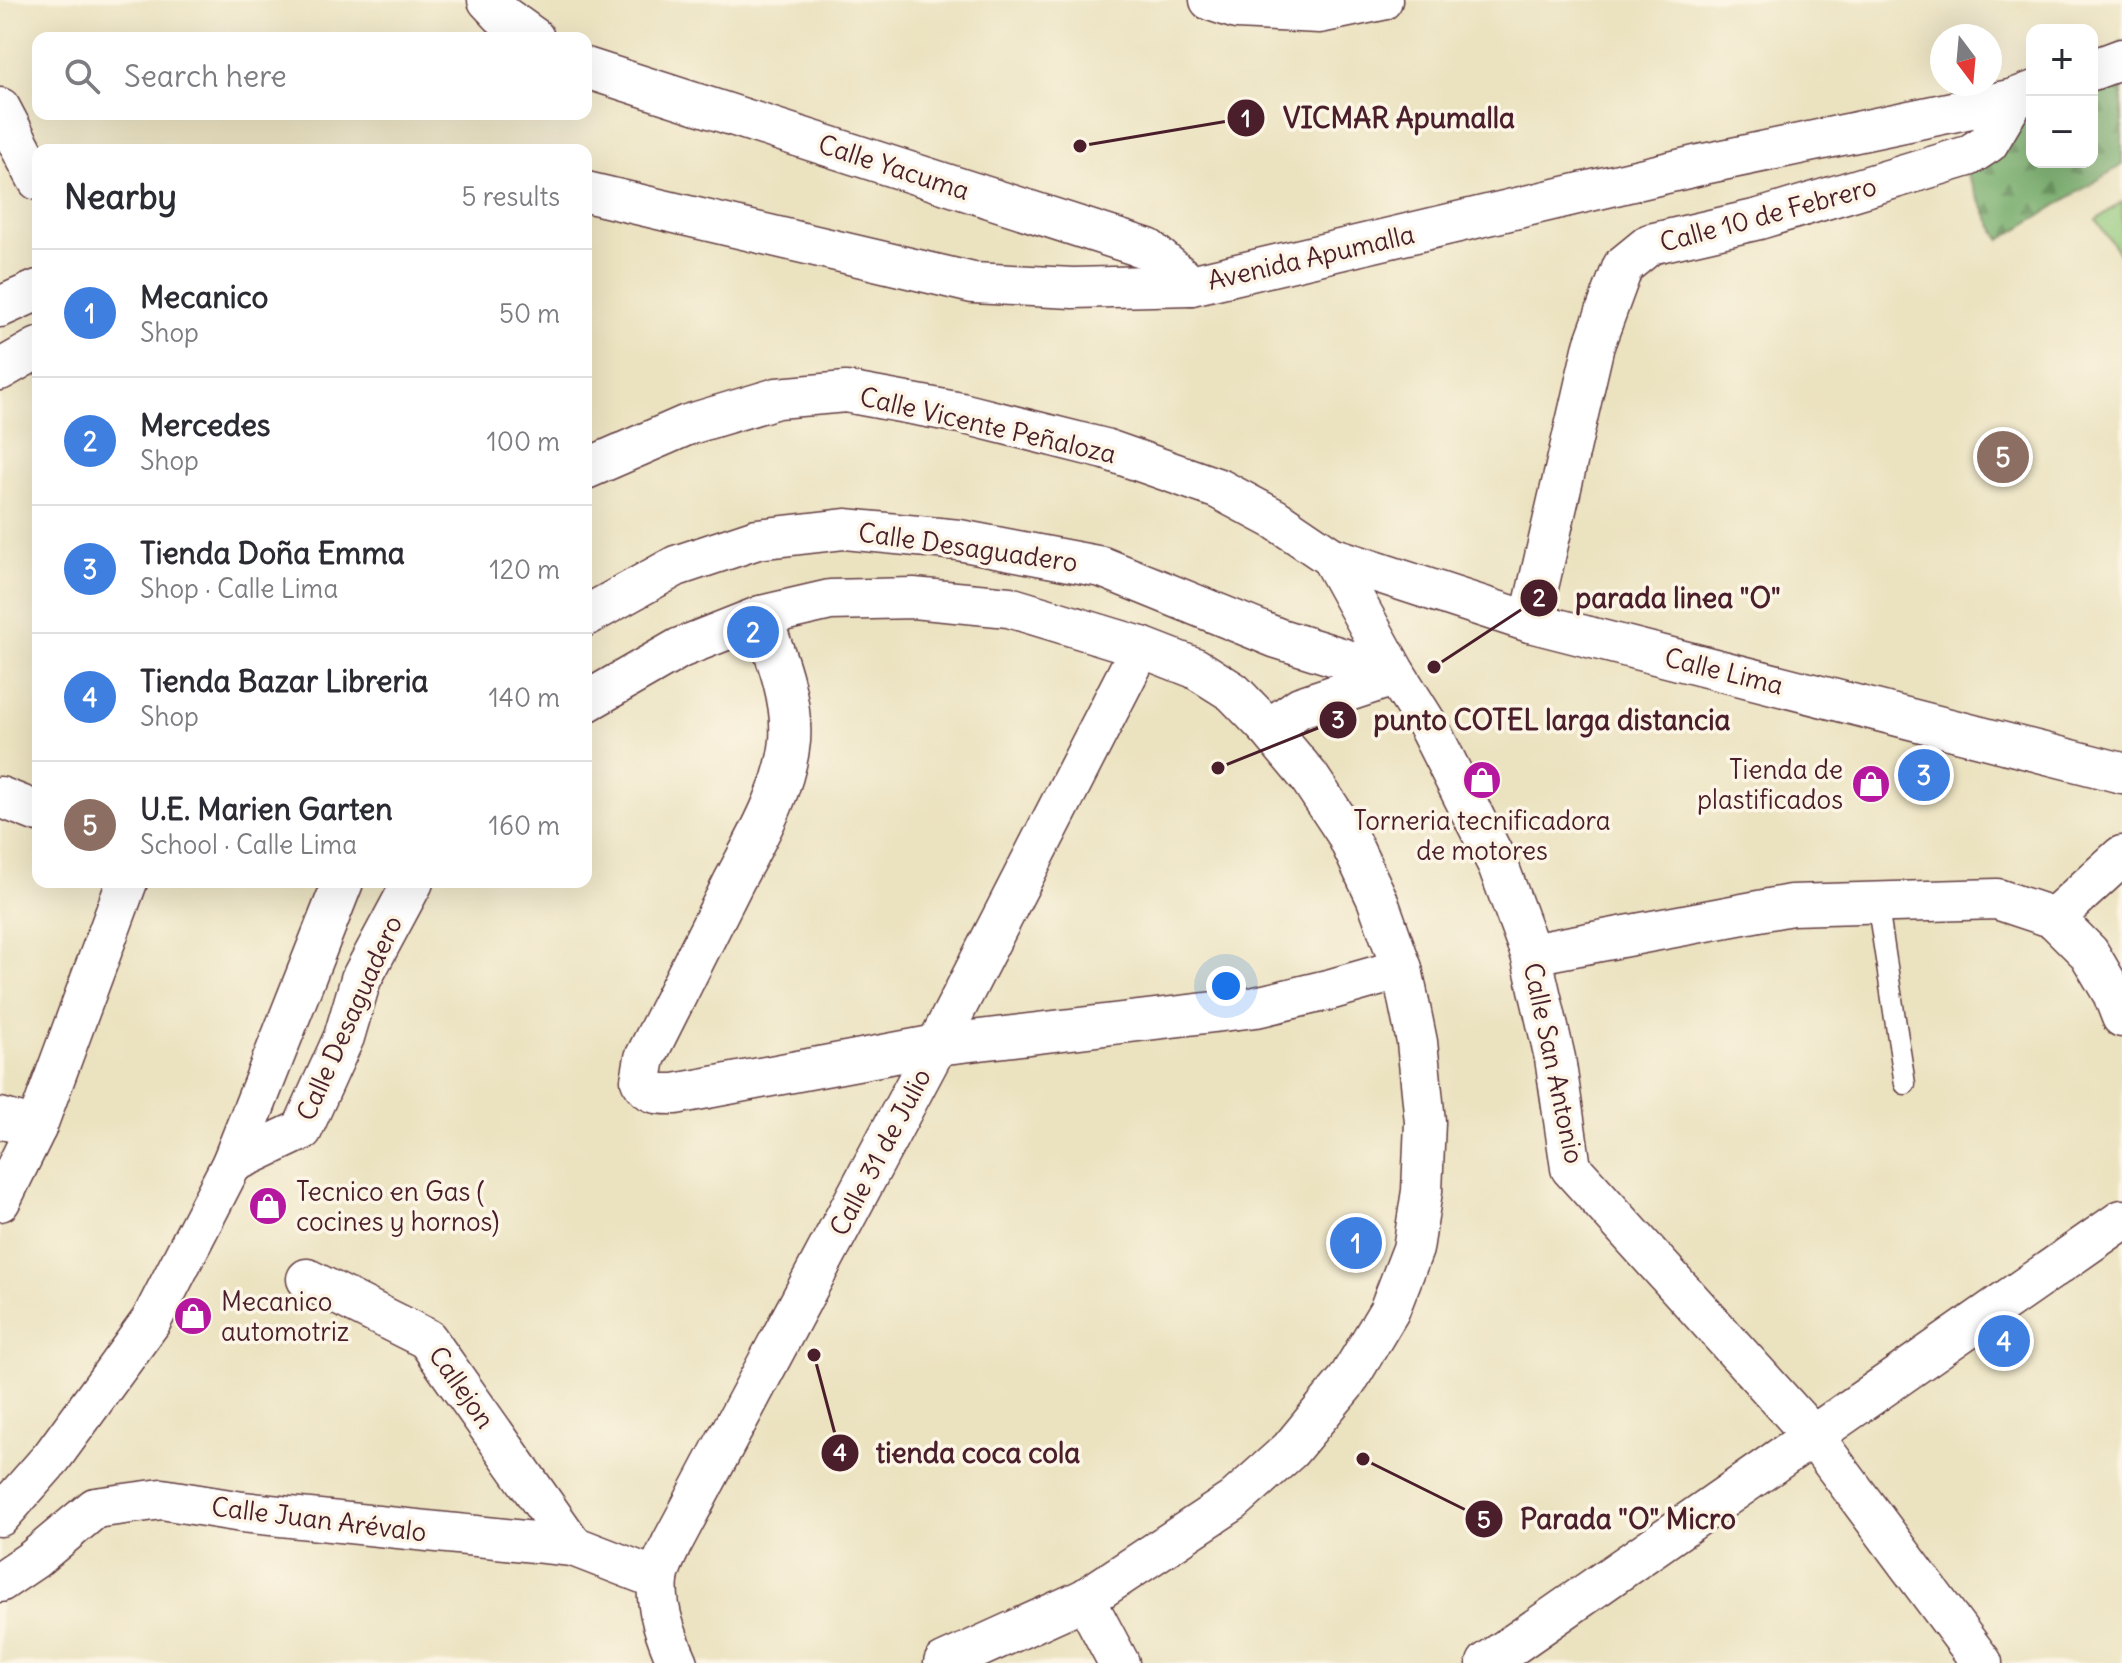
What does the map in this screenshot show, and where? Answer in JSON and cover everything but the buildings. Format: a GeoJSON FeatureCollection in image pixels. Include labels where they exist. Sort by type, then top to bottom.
{"type":"FeatureCollection","features":[{"type":"Feature","properties":{"kind":"street"},"geometry":{"type":"LineString","coordinates":[[1210,0],[1237,9],[1320,13],[1382,0]]}},
{"type":"Feature","properties":{"kind":"street"},"geometry":{"type":"LineString","coordinates":[[504,5],[529,32]]}},
{"type":"Feature","properties":{"kind":"street"},"geometry":{"type":"LineString","coordinates":[[2098,68],[2122,59]]}},
{"type":"Feature","properties":{"kind":"street","name":"Calle Yacuma"},"geometry":{"type":"LineString","coordinates":[[592,70],[1148,249],[1191,285]]}},
{"type":"Feature","properties":{"kind":"street","name":"Avenida Apumalla"},"geometry":{"type":"LineString","coordinates":[[592,193],[973,283],[1073,288],[1191,285],[1704,164],[2023,96]]}},
{"type":"Feature","properties":{"kind":"street","name":"Calle 10 de Febrero"},"geometry":{"type":"LineString","coordinates":[[1530,622],[1594,345],[1623,266],[1650,244],[1759,219],[1968,156],[1988,143],[2023,96]]}},
{"type":"Feature","properties":{"kind":"street"},"geometry":{"type":"LineString","coordinates":[[0,108],[32,169]]}},
{"type":"Feature","properties":{"kind":"street"},"geometry":{"type":"LineString","coordinates":[[0,307],[32,293]]}},
{"type":"Feature","properties":{"kind":"street"},"geometry":{"type":"LineString","coordinates":[[0,370],[32,351]]}},
{"type":"Feature","properties":{"kind":"street","name":"Calle Vicente Peñaloza"},"geometry":{"type":"LineString","coordinates":[[592,466],[687,425],[777,398],[846,392],[961,413],[1119,454],[1219,489],[1275,519],[1331,557]]}},
{"type":"Feature","properties":{"kind":"street","name":"Calle Desaguadero"},"geometry":{"type":"LineString","coordinates":[[592,613],[676,566],[757,539],[845,529],[959,540],[1102,567],[1277,638],[1396,675]]}},
{"type":"Feature","properties":{"kind":"street","name":"Calle Lima"},"geometry":{"type":"LineString","coordinates":[[1331,557],[1530,622],[2122,773]]}},
{"type":"Feature","properties":{"kind":"street","name":"Calle San Antonio"},"geometry":{"type":"LineString","coordinates":[[1331,557],[1428,726],[1498,865],[1531,954],[1555,1058],[1571,1168],[1813,1436],[1982,1663]]}},
{"type":"Feature","properties":{"kind":"street","name":"Calle Desaguadero"},"geometry":{"type":"LineString","coordinates":[[592,699],[680,648],[761,616],[830,600],[913,598],[1009,607],[1141,647],[1195,668],[1233,692],[1309,777],[1346,833],[1377,899],[1402,969],[1417,1042],[1425,1122],[1423,1177],[1413,1249],[1389,1311],[1347,1381],[1290,1450],[1233,1501],[1085,1599],[944,1663]]}},
{"type":"Feature","properties":{"kind":"street"},"geometry":{"type":"LineString","coordinates":[[761,616],[779,664],[789,711],[790,742],[784,771],[766,818],[645,1058],[641,1080],[646,1090],[675,1094],[937,1045],[1256,1007],[1402,969]]}},
{"type":"Feature","properties":{"kind":"street","name":"Calle 31 de Julio"},"geometry":{"type":"LineString","coordinates":[[678,1663],[667,1638],[658,1579],[679,1529],[937,1045],[1141,647]]}},
{"type":"Feature","properties":{"kind":"street"},"geometry":{"type":"LineString","coordinates":[[1269,729],[1300,707],[1396,675]]}},
{"type":"Feature","properties":{"kind":"street"},"geometry":{"type":"LineString","coordinates":[[0,797],[32,810]]}},
{"type":"Feature","properties":{"kind":"street"},"geometry":{"type":"LineString","coordinates":[[2054,918],[2122,856]]}},
{"type":"Feature","properties":{"kind":"street"},"geometry":{"type":"LineString","coordinates":[[0,1201],[18,1123],[124,888]]}},
{"type":"Feature","properties":{"kind":"street","name":"Calle Desaguadero"},"geometry":{"type":"LineString","coordinates":[[0,1516],[52,1457],[151,1321],[232,1163],[341,888]]}},
{"type":"Feature","properties":{"kind":"street","name":"Calle Desaguadero"},"geometry":{"type":"LineString","coordinates":[[232,1163],[302,1130],[344,1037],[361,979],[410,888]]}},
{"type":"Feature","properties":{"kind":"street"},"geometry":{"type":"LineString","coordinates":[[1531,954],[1791,905],[1997,899],[2054,918],[2089,953],[2113,994],[2122,1017]]}},
{"type":"Feature","properties":{"kind":"street"},"geometry":{"type":"LineString","coordinates":[[1487,1663],[2122,1220]]}},
{"type":"Feature","properties":{"kind":"street","name":"Callejon"},"geometry":{"type":"LineString","coordinates":[[307,1279],[427,1339],[573,1546]]}},
{"type":"Feature","properties":{"kind":"street","name":"Calle Juan Arévalo"},"geometry":{"type":"LineString","coordinates":[[0,1582],[34,1559],[95,1508],[162,1499],[242,1512],[573,1546],[658,1579]]}},
{"type":"Feature","properties":{"kind":"street"},"geometry":{"type":"LineString","coordinates":[[1085,1599],[1119,1663]]}},
{"type":"Feature","properties":{"kind":"lane"},"geometry":{"type":"LineString","coordinates":[[1877,901],[1905,1084]]}},
{"type":"Feature","properties":{"kind":"green space"},"geometry":{"type":"Polygon","coordinates":[[[2122,41],[2122,165],[2000,240],[1950,142],[2026,110],[2026,168],[2098,168],[2098,63],[2122,41]]]}},
{"type":"Feature","properties":{"kind":"green space"},"geometry":{"type":"Polygon","coordinates":[[[2122,202],[2122,257],[2096,220],[2122,202]]]}},
{"type":"Feature","properties":{"kind":"place","name":"VICMAR Apumalla"},"geometry":{"type":"Point","coordinates":[1080,146]}},
{"type":"Feature","properties":{"kind":"place","name":"U.E. Marien Garten"},"geometry":{"type":"Point","coordinates":[2003,457]}},
{"type":"Feature","properties":{"kind":"place","name":"Mercedes"},"geometry":{"type":"Point","coordinates":[753,632]}},
{"type":"Feature","properties":{"kind":"place","name":"parada linea \"O\""},"geometry":{"type":"Point","coordinates":[1434,667]}},
{"type":"Feature","properties":{"kind":"place","name":"punto COTEL larga distancia"},"geometry":{"type":"Point","coordinates":[1218,768]}},
{"type":"Feature","properties":{"kind":"place","name":"Tienda Doña Emma"},"geometry":{"type":"Point","coordinates":[1924,775]}},
{"type":"Feature","properties":{"kind":"place","name":"Torneria tecnificadora de motores"},"geometry":{"type":"Point","coordinates":[1482,780]}},
{"type":"Feature","properties":{"kind":"place","name":"Tienda de plastificados"},"geometry":{"type":"Point","coordinates":[1871,784]}},
{"type":"Feature","properties":{"kind":"place","name":"Tecnico en Gas ( cocines y hornos)"},"geometry":{"type":"Point","coordinates":[268,1206]}},
{"type":"Feature","properties":{"kind":"place","name":"Mecanico"},"geometry":{"type":"Point","coordinates":[1356,1243]}},
{"type":"Feature","properties":{"kind":"place","name":"Mecanico automotriz"},"geometry":{"type":"Point","coordinates":[193,1316]}},
{"type":"Feature","properties":{"kind":"place","name":"Tienda Bazar Libreria"},"geometry":{"type":"Point","coordinates":[2004,1341]}},
{"type":"Feature","properties":{"kind":"place","name":"tienda coca cola"},"geometry":{"type":"Point","coordinates":[814,1355]}},
{"type":"Feature","properties":{"kind":"place","name":"Parada \"O\" Micro"},"geometry":{"type":"Point","coordinates":[1363,1459]}}]}
